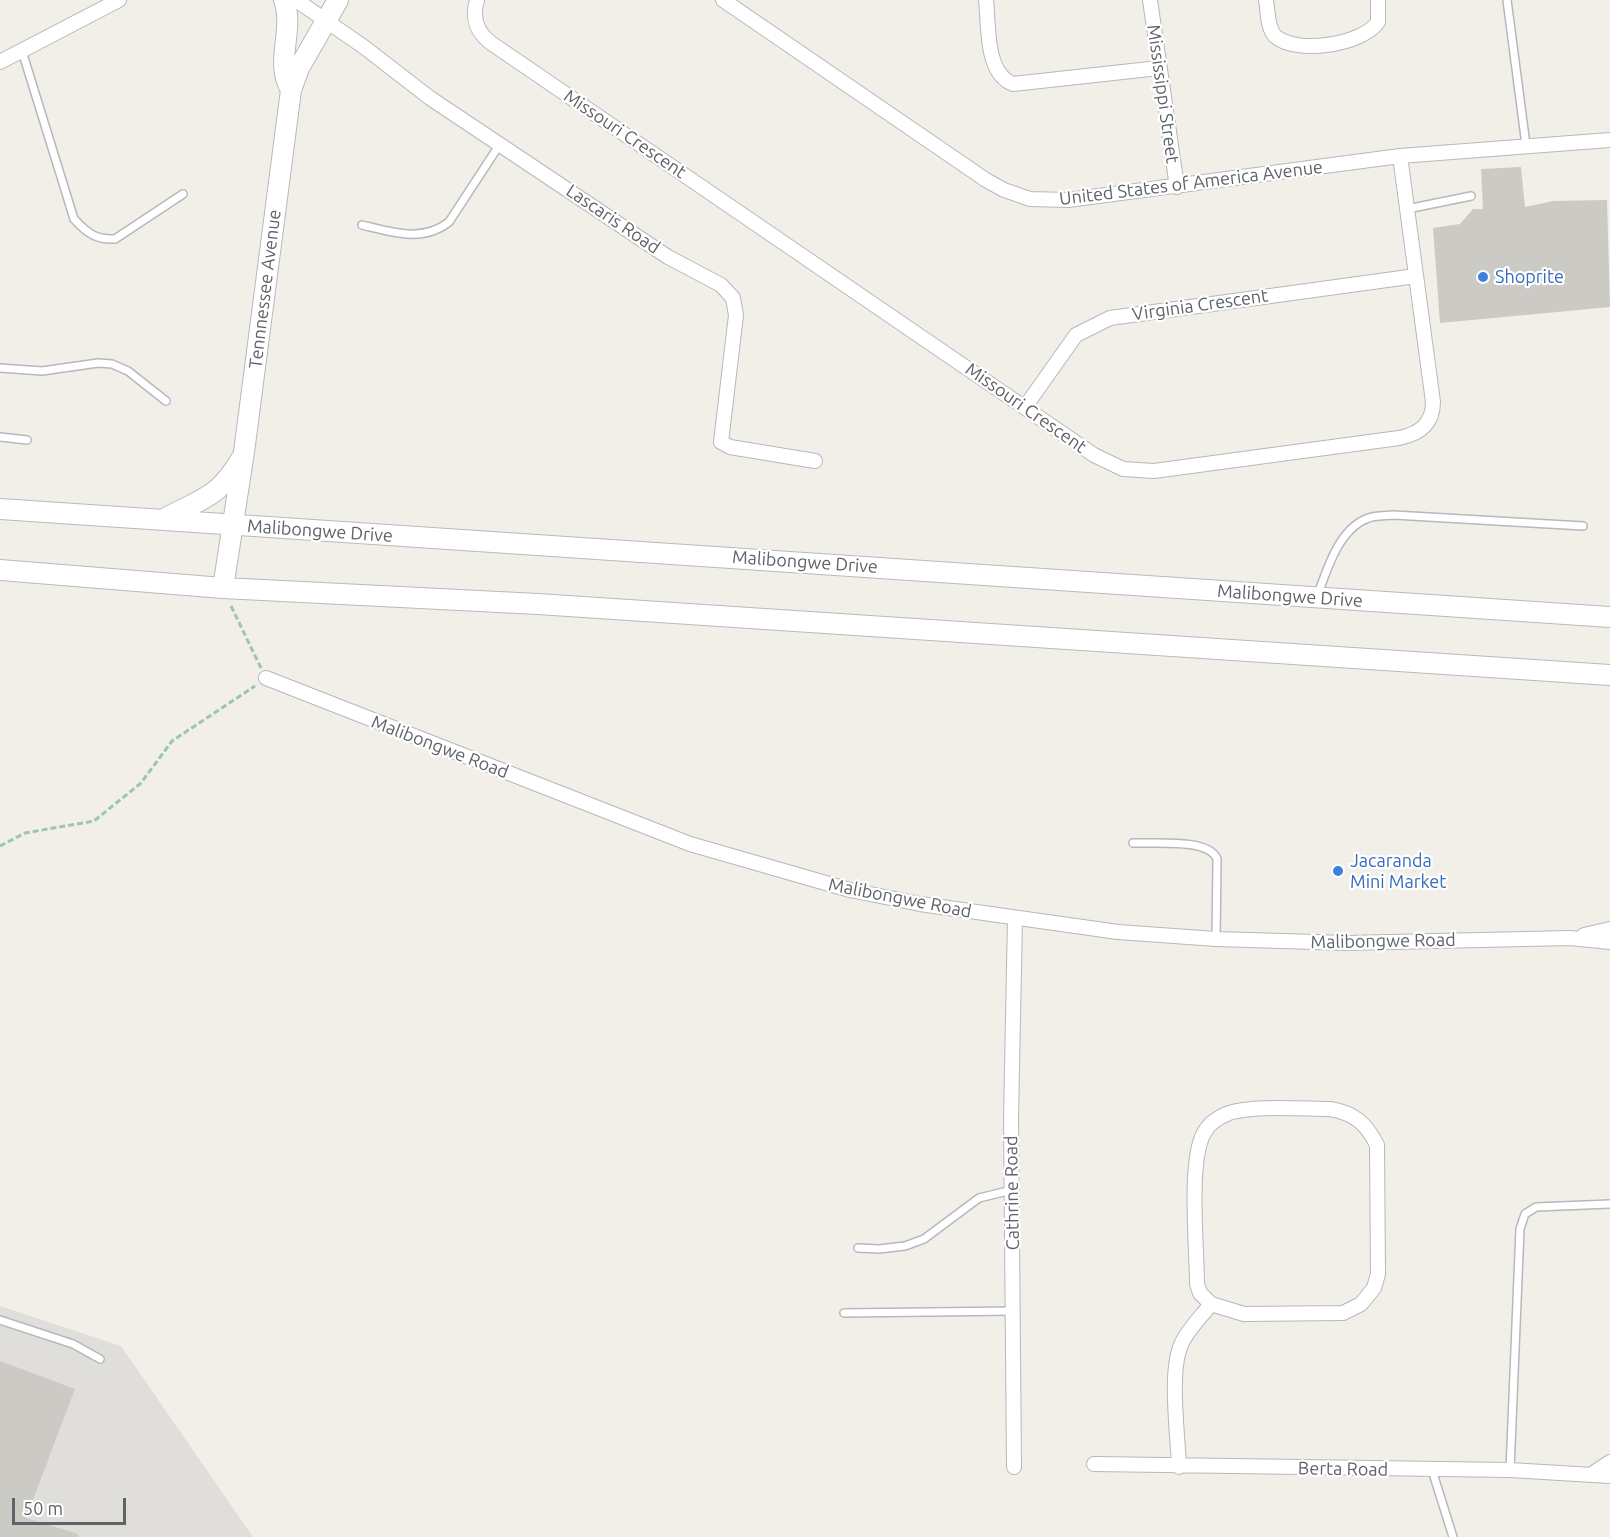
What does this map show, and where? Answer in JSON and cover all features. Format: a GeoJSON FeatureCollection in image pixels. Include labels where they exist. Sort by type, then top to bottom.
{"type":"FeatureCollection","features":[{"type":"Feature","properties":{"kind":"main road"},"geometry":{"type":"LineString","coordinates":[[284,0],[289,21],[283,62],[284,73],[291,90]]}},
{"type":"Feature","properties":{"kind":"main road","name":"Tennnessee Avenue"},"geometry":{"type":"LineString","coordinates":[[223,588],[244,452],[291,90],[299,68],[338,0]]}},
{"type":"Feature","properties":{"kind":"main road"},"geometry":{"type":"LineString","coordinates":[[160,521],[213,495],[228,479],[244,452]]}},
{"type":"Feature","properties":{"kind":"main road","name":"Malibongwe Drive"},"geometry":{"type":"LineString","coordinates":[[0,509],[1610,617]]}},
{"type":"Feature","properties":{"kind":"main road"},"geometry":{"type":"LineString","coordinates":[[0,570],[223,588],[526,603],[1610,675]]}},
{"type":"Feature","properties":{"kind":"street"},"geometry":{"type":"LineString","coordinates":[[0,62],[119,0]]}},
{"type":"Feature","properties":{"kind":"street","name":"Lascaris Road"},"geometry":{"type":"LineString","coordinates":[[296,0],[423,93],[669,257],[727,290],[736,305],[736,315],[721,442],[730,447],[815,461]]}},
{"type":"Feature","properties":{"kind":"street","name":"Missouri Crescent"},"geometry":{"type":"LineString","coordinates":[[477,0],[475,18],[479,31],[485,39],[1094,455],[1117,467],[1138,471],[1166,470],[1413,435],[1425,426],[1433,407],[1400,156]]}},
{"type":"Feature","properties":{"kind":"street","name":"United States of America Avenue"},"geometry":{"type":"LineString","coordinates":[[723,0],[961,164],[1011,193],[1030,199],[1068,200],[1400,156],[1610,140]]}},
{"type":"Feature","properties":{"kind":"street"},"geometry":{"type":"LineString","coordinates":[[986,0],[994,66],[1000,76],[1008,82],[1020,85],[1159,68]]}},
{"type":"Feature","properties":{"kind":"street","name":"Mississippi Street"},"geometry":{"type":"LineString","coordinates":[[1150,0],[1177,187]]}},
{"type":"Feature","properties":{"kind":"street"},"geometry":{"type":"LineString","coordinates":[[1266,0],[1270,29],[1283,41],[1301,47],[1357,39],[1368,33],[1378,22],[1378,0]]}},
{"type":"Feature","properties":{"kind":"street","name":"Virginia Crescent"},"geometry":{"type":"LineString","coordinates":[[1025,407],[1076,335],[1110,318],[1416,276]]}},
{"type":"Feature","properties":{"kind":"street","name":"Malibongwe Road"},"geometry":{"type":"LineString","coordinates":[[266,678],[690,844],[850,890],[1015,919],[1118,932],[1216,939],[1347,943],[1570,938],[1610,942]]}},
{"type":"Feature","properties":{"kind":"street","name":"Cathrine Road"},"geometry":{"type":"LineString","coordinates":[[1014,1467],[1015,1311],[1012,1190],[1015,919]]}},
{"type":"Feature","properties":{"kind":"street","name":"Malibongwe Road"},"geometry":{"type":"LineString","coordinates":[[1570,938],[1610,929]]}},
{"type":"Feature","properties":{"kind":"street"},"geometry":{"type":"LineString","coordinates":[[1330,1109],[1352,1113],[1370,1132],[1377,1145],[1379,1160],[1378,1274],[1368,1297],[1353,1310],[1319,1315],[1244,1314],[1211,1304],[1200,1293],[1197,1284],[1196,1170],[1198,1147],[1210,1123],[1231,1112],[1244,1110],[1330,1109]]}},
{"type":"Feature","properties":{"kind":"street"},"geometry":{"type":"LineString","coordinates":[[1179,1467],[1176,1389],[1178,1352],[1182,1343],[1211,1304]]}},
{"type":"Feature","properties":{"kind":"street"},"geometry":{"type":"LineString","coordinates":[[1592,1474],[1610,1462]]}},
{"type":"Feature","properties":{"kind":"street","name":"Berta Road"},"geometry":{"type":"LineString","coordinates":[[1094,1464],[1510,1470],[1610,1476]]}},
{"type":"Feature","properties":{"kind":"lane"},"geometry":{"type":"LineString","coordinates":[[1507,0],[1526,145]]}},
{"type":"Feature","properties":{"kind":"lane"},"geometry":{"type":"LineString","coordinates":[[22,51],[74,219],[87,234],[103,240],[115,239],[183,194]]}},
{"type":"Feature","properties":{"kind":"lane"},"geometry":{"type":"LineString","coordinates":[[362,225],[410,236],[442,227],[449,222],[500,144]]}},
{"type":"Feature","properties":{"kind":"lane"},"geometry":{"type":"LineString","coordinates":[[1407,209],[1471,196]]}},
{"type":"Feature","properties":{"kind":"lane"},"geometry":{"type":"LineString","coordinates":[[0,368],[42,371],[98,363],[112,364],[128,371],[166,400]]}},
{"type":"Feature","properties":{"kind":"lane"},"geometry":{"type":"LineString","coordinates":[[0,437],[27,440]]}},
{"type":"Feature","properties":{"kind":"lane"},"geometry":{"type":"LineString","coordinates":[[1316,598],[1342,541],[1367,518],[1394,516],[1583,526]]}},
{"type":"Feature","properties":{"kind":"lane"},"geometry":{"type":"LineString","coordinates":[[1133,843],[1205,846],[1215,853],[1218,859],[1216,939]]}},
{"type":"Feature","properties":{"kind":"lane"},"geometry":{"type":"LineString","coordinates":[[858,1248],[879,1249],[904,1246],[924,1239],[979,1198],[1012,1190]]}},
{"type":"Feature","properties":{"kind":"lane"},"geometry":{"type":"LineString","coordinates":[[1510,1470],[1520,1229],[1525,1214],[1536,1206],[1610,1204]]}},
{"type":"Feature","properties":{"kind":"lane"},"geometry":{"type":"LineString","coordinates":[[844,1313],[1015,1311]]}},
{"type":"Feature","properties":{"kind":"lane"},"geometry":{"type":"LineString","coordinates":[[0,1320],[73,1344],[99,1359]]}},
{"type":"Feature","properties":{"kind":"lane"},"geometry":{"type":"LineString","coordinates":[[1432,1470],[1454,1537]]}},
{"type":"Feature","properties":{"kind":"path"},"geometry":{"type":"LineString","coordinates":[[0,846],[26,833],[94,821],[141,783],[172,741],[223,710],[266,678],[223,588]]}},
{"type":"Feature","properties":{"kind":"shaded area"},"geometry":{"type":"Polygon","coordinates":[[[0,1306],[121,1346],[253,1537],[0,1537],[0,1306]]]}},
{"type":"Feature","properties":{"kind":"building"},"geometry":{"type":"Polygon","coordinates":[[[1521,167],[1525,207],[1553,201],[1607,200],[1610,307],[1440,323],[1433,228],[1460,224],[1473,209],[1483,209],[1481,169],[1521,167]]]}},
{"type":"Feature","properties":{"kind":"building"},"geometry":{"type":"Polygon","coordinates":[[[0,1361],[75,1389],[26,1518],[78,1534],[78,1537],[0,1537],[0,1361]]]}},
{"type":"Feature","properties":{"kind":"place","name":"Shoprite"},"geometry":{"type":"Point","coordinates":[1483,277]}},
{"type":"Feature","properties":{"kind":"place","name":"Jacaranda Mini Market"},"geometry":{"type":"Point","coordinates":[1338,871]}}]}
